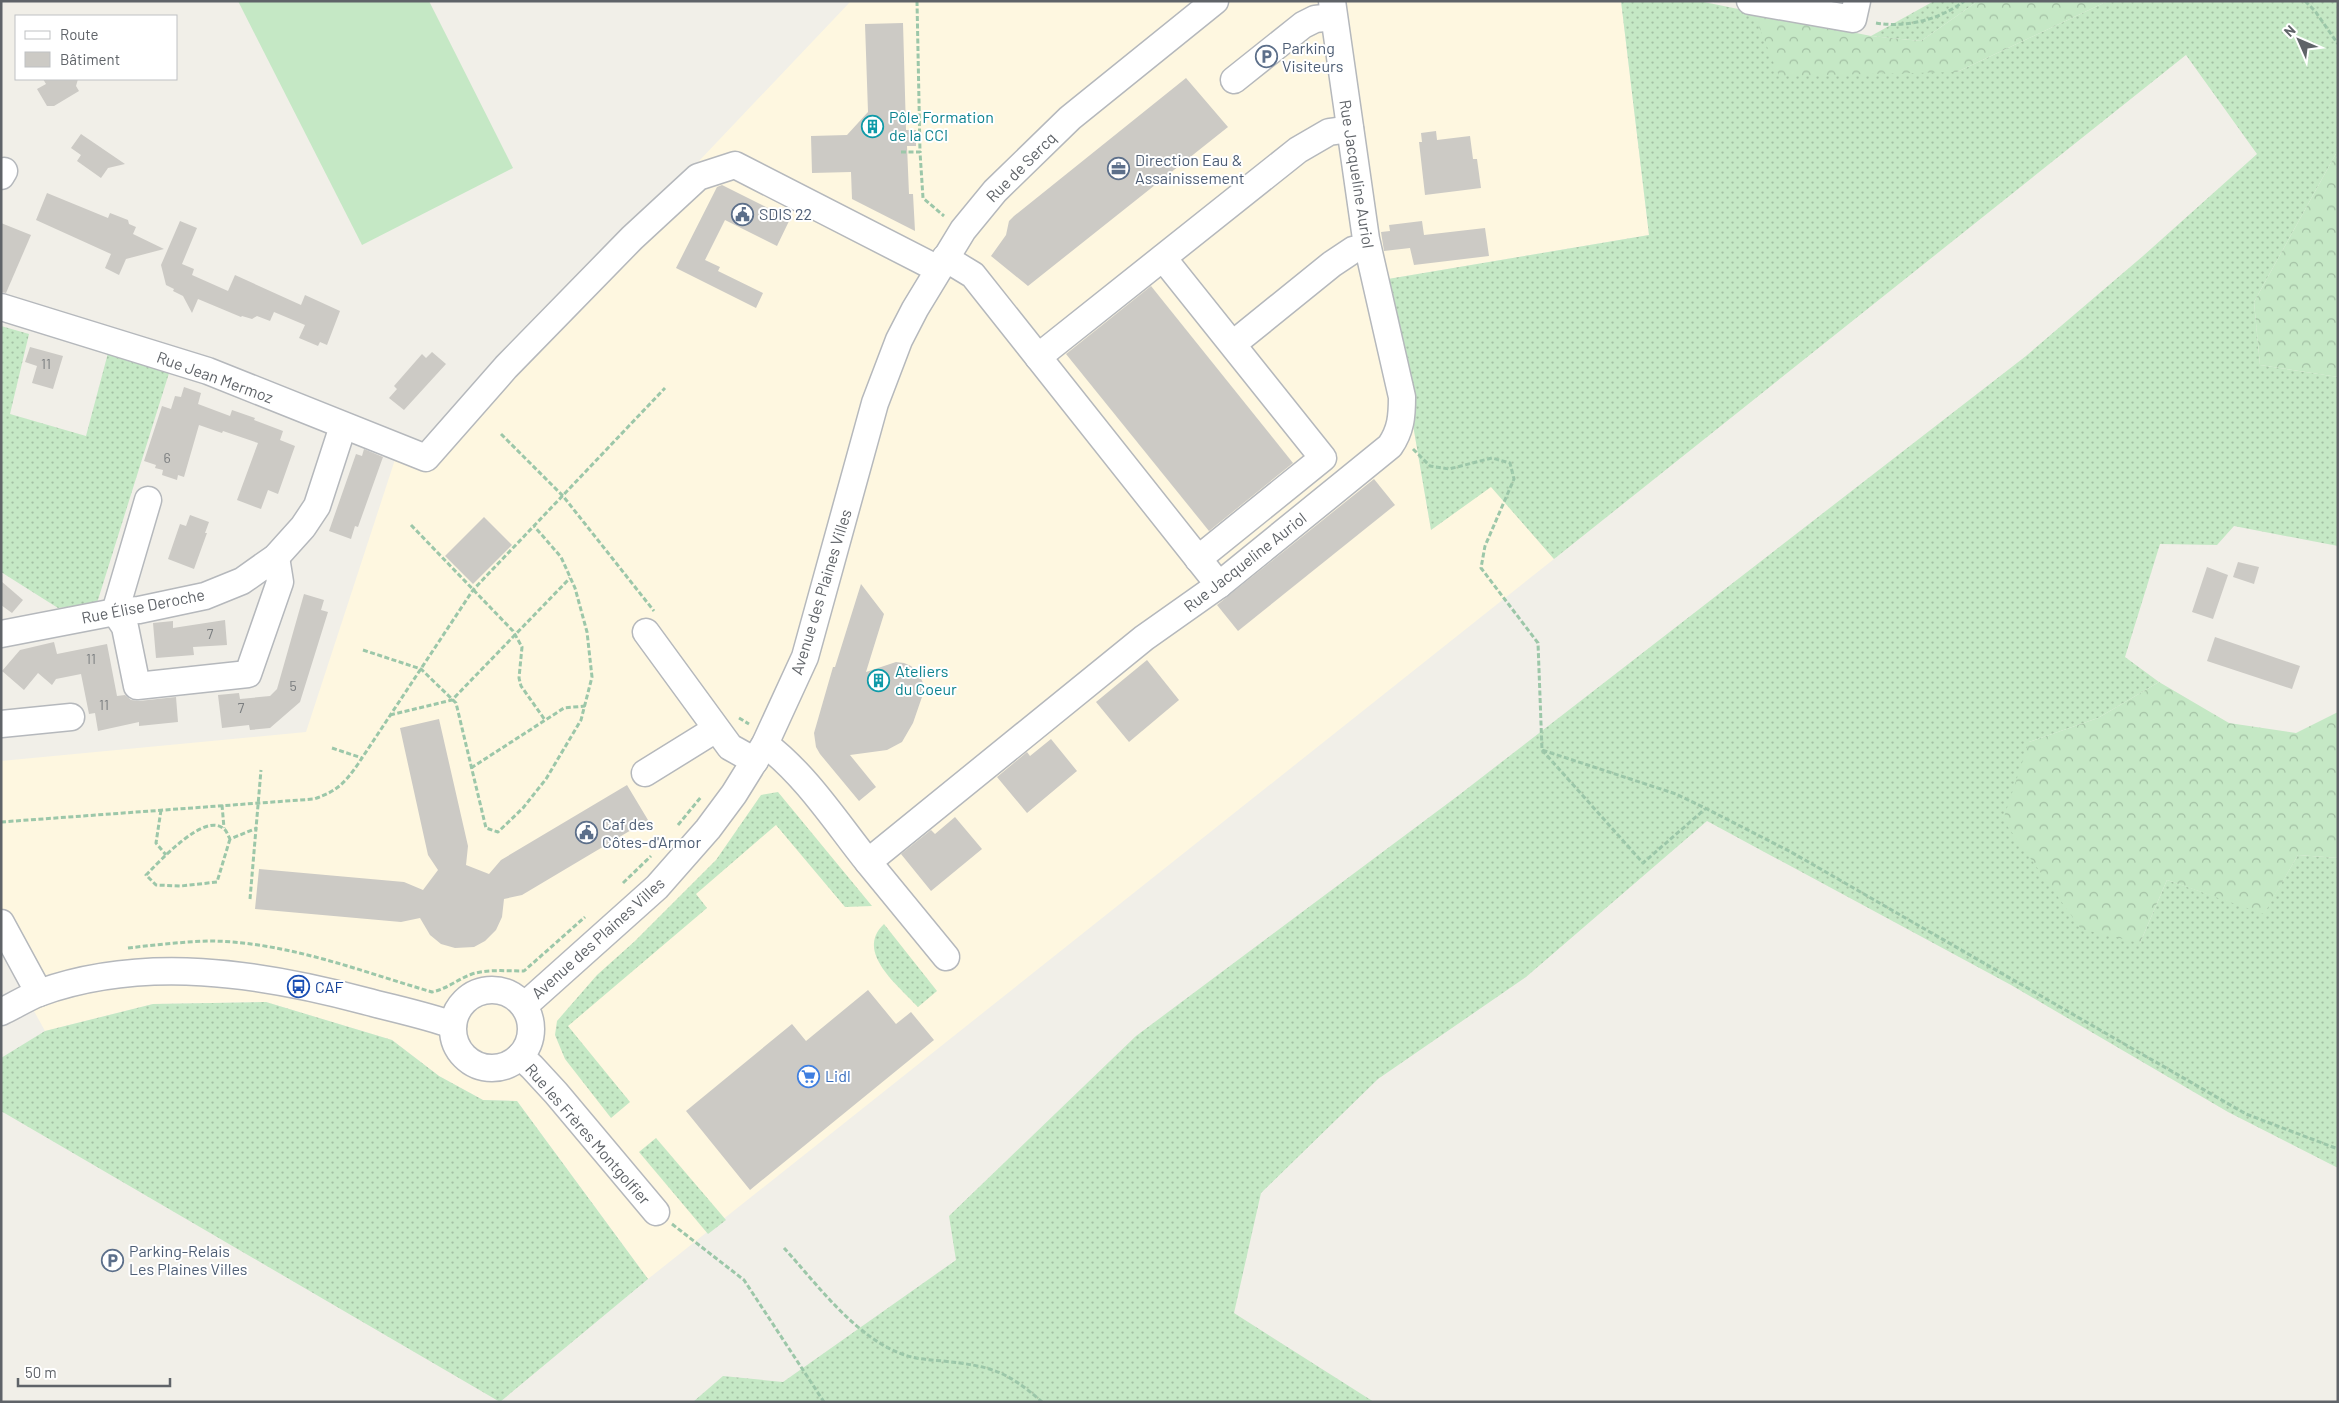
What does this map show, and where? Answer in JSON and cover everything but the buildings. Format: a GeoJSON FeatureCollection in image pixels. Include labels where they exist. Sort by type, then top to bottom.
{"type":"FeatureCollection","features":[{"type":"Feature","properties":{"kind":"street","name":"Rue de Sercq"},"geometry":{"type":"LineString","coordinates":[[883,380],[898,340],[941,264],[963,230],[995,190],[1070,118],[1215,1]]}},
{"type":"Feature","properties":{"kind":"street"},"geometry":{"type":"LineString","coordinates":[[1750,1],[1855,10]]}},
{"type":"Feature","properties":{"kind":"street"},"geometry":{"type":"LineString","coordinates":[[1234,80],[1303,24],[1333,9]]}},
{"type":"Feature","properties":{"kind":"street","name":"Rue Jacqueline Auriol"},"geometry":{"type":"LineString","coordinates":[[868,862],[1144,638],[1219,585],[1390,446],[1398,434],[1402,415],[1402,397],[1367,246],[1333,9]]}},
{"type":"Feature","properties":{"kind":"street"},"geometry":{"type":"LineString","coordinates":[[1038,357],[1298,150],[1329,132],[1350,129]]}},
{"type":"Feature","properties":{"kind":"street","name":"Rue Jean Mermoz"},"geometry":{"type":"LineString","coordinates":[[1,307],[208,371],[426,458],[512,360],[632,238],[698,177],[735,164],[941,264]]}},
{"type":"Feature","properties":{"kind":"street"},"geometry":{"type":"LineString","coordinates":[[1233,344],[1332,264],[1353,250],[1367,246]]}},
{"type":"Feature","properties":{"kind":"street"},"geometry":{"type":"LineString","coordinates":[[1163,258],[1323,458],[1198,559]]}},
{"type":"Feature","properties":{"kind":"street"},"geometry":{"type":"LineString","coordinates":[[941,264],[973,275],[1219,585]]}},
{"type":"Feature","properties":{"kind":"street","name":"Avenue des Plaines Villes"},"geometry":{"type":"LineString","coordinates":[[524,1006],[657,887],[708,829],[805,657],[883,380]]}},
{"type":"Feature","properties":{"kind":"street","name":"Rue Élise Deroche"},"geometry":{"type":"LineString","coordinates":[[1,634],[115,612],[139,610],[205,596],[242,581],[276,557],[303,527],[317,506],[343,426]]}},
{"type":"Feature","properties":{"kind":"street"},"geometry":{"type":"LineString","coordinates":[[148,500],[115,612],[125,627],[137,686],[248,674],[280,582],[276,557]]}},
{"type":"Feature","properties":{"kind":"street"},"geometry":{"type":"LineString","coordinates":[[653,625],[726,722],[730,747],[782,757],[946,957]]}},
{"type":"Feature","properties":{"kind":"street"},"geometry":{"type":"LineString","coordinates":[[1,724],[71,717]]}},
{"type":"Feature","properties":{"kind":"street"},"geometry":{"type":"LineString","coordinates":[[646,773],[726,722]]}},
{"type":"Feature","properties":{"kind":"street"},"geometry":{"type":"LineString","coordinates":[[1,923],[39,994]]}},
{"type":"Feature","properties":{"kind":"street"},"geometry":{"type":"LineString","coordinates":[[1,1012],[39,994],[96,979],[135,973],[203,972],[253,976],[330,992],[428,1016],[453,1025]]}},
{"type":"Feature","properties":{"kind":"street"},"geometry":{"type":"LineString","coordinates":[[488,990],[502,991],[514,996],[524,1006],[531,1026],[530,1037],[520,1056],[508,1064],[495,1068],[469,1061],[460,1051],[454,1039],[453,1025],[456,1012],[464,1001],[475,993],[488,990]]}},
{"type":"Feature","properties":{"kind":"street","name":"Rue les Frères Montgolfier"},"geometry":{"type":"LineString","coordinates":[[520,1056],[556,1093],[656,1212]]}},
{"type":"Feature","properties":{"kind":"path"},"geometry":{"type":"LineString","coordinates":[[917,1],[920,152],[923,198],[945,216]]}},
{"type":"Feature","properties":{"kind":"path"},"geometry":{"type":"LineString","coordinates":[[1855,10],[1892,25],[1927,20],[1964,1]]}},
{"type":"Feature","properties":{"kind":"path"},"geometry":{"type":"LineString","coordinates":[[2305,1],[2315,11],[2338,44]]}},
{"type":"Feature","properties":{"kind":"path"},"geometry":{"type":"LineString","coordinates":[[902,152],[920,152]]}},
{"type":"Feature","properties":{"kind":"path"},"geometry":{"type":"LineString","coordinates":[[1,822],[314,799],[331,793],[344,784],[473,590],[664,388]]}},
{"type":"Feature","properties":{"kind":"path"},"geometry":{"type":"LineString","coordinates":[[501,434],[563,496],[653,625]]}},
{"type":"Feature","properties":{"kind":"path"},"geometry":{"type":"LineString","coordinates":[[1398,434],[1430,466],[1449,469],[1492,458],[1510,463],[1514,479],[1485,546],[1481,568],[1538,643],[1542,750],[1643,863],[1705,808]]}},
{"type":"Feature","properties":{"kind":"path"},"geometry":{"type":"LineString","coordinates":[[411,525],[515,634],[522,646],[519,678],[521,686],[546,720]]}},
{"type":"Feature","properties":{"kind":"path"},"geometry":{"type":"LineString","coordinates":[[363,650],[421,669],[456,703],[486,828],[498,832],[523,808],[546,778],[581,720],[592,677],[587,632],[575,588],[561,557],[534,526]]}},
{"type":"Feature","properties":{"kind":"path"},"geometry":{"type":"LineString","coordinates":[[390,715],[452,700],[570,578]]}},
{"type":"Feature","properties":{"kind":"path"},"geometry":{"type":"LineString","coordinates":[[472,768],[564,708],[585,706]]}},
{"type":"Feature","properties":{"kind":"path"},"geometry":{"type":"LineString","coordinates":[[752,752],[749,724],[753,717]]}},
{"type":"Feature","properties":{"kind":"path"},"geometry":{"type":"LineString","coordinates":[[726,722],[749,724]]}},
{"type":"Feature","properties":{"kind":"path"},"geometry":{"type":"LineString","coordinates":[[332,748],[362,758]]}},
{"type":"Feature","properties":{"kind":"path"},"geometry":{"type":"LineString","coordinates":[[1542,750],[1676,794],[1705,808],[1790,852],[2246,1114],[2338,1149]]}},
{"type":"Feature","properties":{"kind":"path"},"geometry":{"type":"LineString","coordinates":[[250,900],[261,770]]}},
{"type":"Feature","properties":{"kind":"path"},"geometry":{"type":"LineString","coordinates":[[675,829],[703,794]]}},
{"type":"Feature","properties":{"kind":"path"},"geometry":{"type":"LineString","coordinates":[[222,805],[224,829],[230,839],[217,882],[181,886],[156,885],[146,875],[196,829],[216,825],[224,829]]}},
{"type":"Feature","properties":{"kind":"path"},"geometry":{"type":"LineString","coordinates":[[161,810],[156,843],[166,855]]}},
{"type":"Feature","properties":{"kind":"path"},"geometry":{"type":"LineString","coordinates":[[230,839],[257,828]]}},
{"type":"Feature","properties":{"kind":"path"},"geometry":{"type":"LineString","coordinates":[[618,888],[657,849]]}},
{"type":"Feature","properties":{"kind":"path"},"geometry":{"type":"LineString","coordinates":[[124,949],[209,941],[261,946],[304,955],[432,992],[441,990],[469,975],[487,970],[524,971],[590,914]]}},
{"type":"Feature","properties":{"kind":"path"},"geometry":{"type":"LineString","coordinates":[[656,1212],[744,1280],[824,1402]]}},
{"type":"Feature","properties":{"kind":"path"},"geometry":{"type":"LineString","coordinates":[[784,1248],[852,1321],[885,1346],[902,1354],[918,1358],[981,1365],[1005,1373],[1023,1385],[1042,1402]]}},
{"type":"Feature","properties":{"kind":"shaded area"},"geometry":{"type":"Polygon","coordinates":[[[851,1],[1621,1],[1649,235],[1388,279],[1431,530],[1491,486],[1554,559],[648,1279],[517,1101],[483,1100],[439,1076],[392,1040],[266,1002],[153,1004],[45,1031],[1,951],[1,761],[306,732],[403,435],[422,441],[533,324],[699,161],[851,1]]]}},
{"type":"Feature","properties":{"kind":"green space"},"geometry":{"type":"Polygon","coordinates":[[[238,1],[429,1],[513,168],[362,245],[238,1]]]}},
{"type":"Feature","properties":{"kind":"green space"},"geometry":{"type":"Polygon","coordinates":[[[1621,1],[1699,1],[1753,12],[1957,72],[2108,1],[2338,1],[2338,150],[2254,302],[2260,365],[2338,377],[2338,546],[2234,526],[2217,545],[2160,544],[2125,657],[2159,682],[2098,718],[2029,742],[2140,943],[2167,880],[2264,913],[2298,855],[2338,858],[2338,1168],[2228,1112],[2011,985],[1707,821],[1526,977],[1378,1079],[1261,1193],[1234,1313],[1374,1402],[693,1402],[723,1376],[783,1382],[956,1260],[949,1216],[1136,1036],[1459,795],[2026,356],[2143,256],[2257,154],[2186,55],[1554,559],[1491,487],[1431,530],[1388,279],[1649,235],[1621,1]]]}},
{"type":"Feature","properties":{"kind":"green space"},"geometry":{"type":"Polygon","coordinates":[[[1934,1],[1978,1],[1921,41],[1871,36],[1934,1]]]}},
{"type":"Feature","properties":{"kind":"green space"},"geometry":{"type":"Polygon","coordinates":[[[1978,1],[2108,1],[1957,72],[1779,76],[1753,12],[1871,36],[1921,41],[1978,1]]]}},
{"type":"Feature","properties":{"kind":"green space"},"geometry":{"type":"Polygon","coordinates":[[[2338,150],[2338,377],[2260,365],[2254,302],[2338,150]]]}},
{"type":"Feature","properties":{"kind":"green space"},"geometry":{"type":"Polygon","coordinates":[[[1,326],[29,334],[10,414],[86,436],[108,353],[170,370],[97,603],[58,608],[1,572],[1,326]]]}},
{"type":"Feature","properties":{"kind":"green space"},"geometry":{"type":"Polygon","coordinates":[[[2159,682],[2229,723],[2296,733],[2338,712],[2338,858],[2298,855],[2264,914],[2167,880],[2140,943],[2081,929],[2003,820],[2029,742],[2098,718],[2159,682]]]}},
{"type":"Feature","properties":{"kind":"green space"},"geometry":{"type":"Polygon","coordinates":[[[778,792],[872,906],[845,907],[776,825],[696,894],[707,908],[568,1026],[630,1102],[611,1118],[565,1059],[555,1035],[557,1021],[597,975],[635,941],[716,860],[761,795],[778,792]]]}},
{"type":"Feature","properties":{"kind":"green space"},"geometry":{"type":"Polygon","coordinates":[[[884,924],[937,991],[918,1007],[891,979],[877,957],[874,946],[876,935],[884,924]]]}},
{"type":"Feature","properties":{"kind":"green space"},"geometry":{"type":"Polygon","coordinates":[[[266,1002],[392,1040],[439,1076],[483,1100],[517,1101],[648,1279],[500,1402],[1,1111],[1,1058],[45,1031],[153,1004],[266,1002]]]}},
{"type":"Feature","properties":{"kind":"green space"},"geometry":{"type":"Polygon","coordinates":[[[656,1138],[726,1220],[708,1234],[639,1152],[656,1138]]]}},
{"type":"Feature","properties":{"kind":"place","name":"Parking Visiteurs"},"geometry":{"type":"Point","coordinates":[1266,57]}},
{"type":"Feature","properties":{"kind":"place","name":"Pôle Formation de la CCI"},"geometry":{"type":"Point","coordinates":[873,126]}},
{"type":"Feature","properties":{"kind":"place","name":"Direction Eau & Assainissement"},"geometry":{"type":"Point","coordinates":[1119,169]}},
{"type":"Feature","properties":{"kind":"place","name":"SDIS 22"},"geometry":{"type":"Point","coordinates":[743,214]}},
{"type":"Feature","properties":{"kind":"place","name":"Ateliers du Coeur"},"geometry":{"type":"Point","coordinates":[879,680]}},
{"type":"Feature","properties":{"kind":"place","name":"Caf des Côtes-d'Armor"},"geometry":{"type":"Point","coordinates":[586,833]}},
{"type":"Feature","properties":{"kind":"place","name":"CAF"},"geometry":{"type":"Point","coordinates":[299,987]}},
{"type":"Feature","properties":{"kind":"place","name":"Lidl"},"geometry":{"type":"Point","coordinates":[809,1076]}},
{"type":"Feature","properties":{"kind":"place","name":"Parking-Relais Les Plaines Villes"},"geometry":{"type":"Point","coordinates":[113,1260]}}]}
